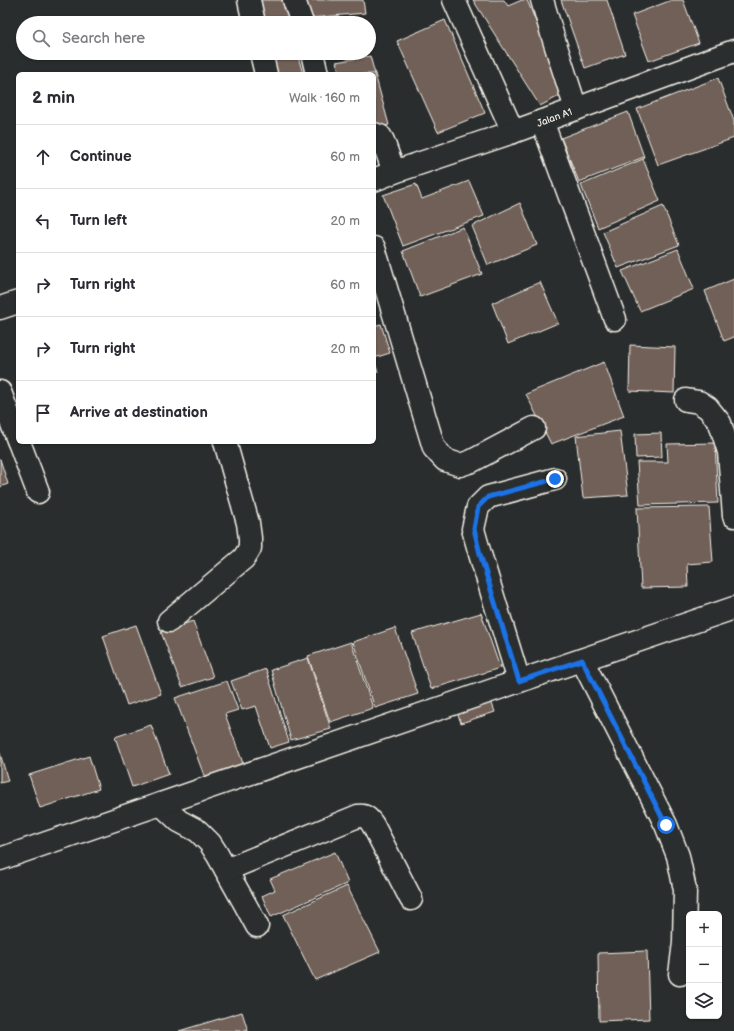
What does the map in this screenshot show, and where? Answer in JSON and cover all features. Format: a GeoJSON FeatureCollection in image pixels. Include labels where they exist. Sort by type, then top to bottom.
{"type":"FeatureCollection","features":[{"type":"Feature","properties":{"kind":"street"},"geometry":{"type":"LineString","coordinates":[[249,0],[252,16]]}},
{"type":"Feature","properties":{"kind":"street"},"geometry":{"type":"LineString","coordinates":[[294,0],[300,16]]}},
{"type":"Feature","properties":{"kind":"street"},"geometry":{"type":"LineString","coordinates":[[454,0],[513,132]]}},
{"type":"Feature","properties":{"kind":"street"},"geometry":{"type":"LineString","coordinates":[[542,0],[576,109]]}},
{"type":"Feature","properties":{"kind":"street","name":"Jalan A1"},"geometry":{"type":"LineString","coordinates":[[376,179],[733,55]]}},
{"type":"Feature","properties":{"kind":"street"},"geometry":{"type":"LineString","coordinates":[[263,60],[266,72]]}},
{"type":"Feature","properties":{"kind":"street"},"geometry":{"type":"LineString","coordinates":[[314,60],[317,72]]}},
{"type":"Feature","properties":{"kind":"street"},"geometry":{"type":"LineString","coordinates":[[542,121],[615,319]]}},
{"type":"Feature","properties":{"kind":"street"},"geometry":{"type":"LineString","coordinates":[[376,135],[380,136],[383,141],[394,172]]}},
{"type":"Feature","properties":{"kind":"street"},"geometry":{"type":"LineString","coordinates":[[376,255],[434,448],[445,460],[460,465],[472,461],[534,428]]}},
{"type":"Feature","properties":{"kind":"street"},"geometry":{"type":"LineString","coordinates":[[0,308],[16,303]]}},
{"type":"Feature","properties":{"kind":"street"},"geometry":{"type":"LineString","coordinates":[[0,392],[16,436]]}},
{"type":"Feature","properties":{"kind":"street"},"geometry":{"type":"LineString","coordinates":[[686,400],[700,402],[708,408],[720,423],[729,452],[734,516]]}},
{"type":"Feature","properties":{"kind":"street"},"geometry":{"type":"LineString","coordinates":[[19,444],[38,492]]}},
{"type":"Feature","properties":{"kind":"street"},"geometry":{"type":"LineString","coordinates":[[169,621],[244,558],[250,548],[248,523],[225,444]]}},
{"type":"Feature","properties":{"kind":"street"},"geometry":{"type":"LineString","coordinates":[[519,681],[480,554],[474,529],[478,507],[488,497],[555,479]]}},
{"type":"Feature","properties":{"kind":"street"},"geometry":{"type":"LineString","coordinates":[[0,859],[734,608]]}},
{"type":"Feature","properties":{"kind":"street"},"geometry":{"type":"LineString","coordinates":[[582,660],[666,825],[678,856],[685,890],[684,943],[680,974]]}},
{"type":"Feature","properties":{"kind":"street"},"geometry":{"type":"LineString","coordinates":[[161,804],[179,821],[198,831],[210,843],[257,926]]}},
{"type":"Feature","properties":{"kind":"street"},"geometry":{"type":"LineString","coordinates":[[226,870],[362,815],[369,819],[373,825],[411,899]]}},
{"type":"Feature","properties":{"kind":"building"},"geometry":{"type":"Polygon","coordinates":[[[252,0],[284,0],[288,16],[256,16],[252,0]]]}},
{"type":"Feature","properties":{"kind":"building"},"geometry":{"type":"Polygon","coordinates":[[[306,0],[363,0],[365,13],[331,16],[309,16],[306,0]]]}},
{"type":"Feature","properties":{"kind":"building"},"geometry":{"type":"Polygon","coordinates":[[[473,0],[504,0],[508,6],[522,0],[527,0],[565,93],[540,106],[473,0]]]}},
{"type":"Feature","properties":{"kind":"building"},"geometry":{"type":"Polygon","coordinates":[[[561,0],[607,0],[625,54],[585,68],[561,0]]]}},
{"type":"Feature","properties":{"kind":"building"},"geometry":{"type":"Polygon","coordinates":[[[672,0],[683,0],[699,43],[649,61],[632,15],[672,0]]]}},
{"type":"Feature","properties":{"kind":"building"},"geometry":{"type":"Polygon","coordinates":[[[445,20],[485,113],[438,132],[397,41],[445,20]]]}},
{"type":"Feature","properties":{"kind":"building"},"geometry":{"type":"Polygon","coordinates":[[[267,60],[299,60],[302,72],[270,72],[267,60]]]}},
{"type":"Feature","properties":{"kind":"building"},"geometry":{"type":"Polygon","coordinates":[[[347,60],[371,60],[374,72],[339,72],[336,62],[347,60]]]}},
{"type":"Feature","properties":{"kind":"building"},"geometry":{"type":"Polygon","coordinates":[[[376,78],[389,125],[376,128],[376,78]]]}},
{"type":"Feature","properties":{"kind":"building"},"geometry":{"type":"Polygon","coordinates":[[[718,78],[734,121],[734,138],[658,165],[637,109],[718,78]]]}},
{"type":"Feature","properties":{"kind":"building"},"geometry":{"type":"Polygon","coordinates":[[[628,112],[644,157],[579,182],[561,138],[628,112]]]}},
{"type":"Feature","properties":{"kind":"building"},"geometry":{"type":"Polygon","coordinates":[[[643,159],[660,201],[598,228],[581,185],[643,159]]]}},
{"type":"Feature","properties":{"kind":"building"},"geometry":{"type":"Polygon","coordinates":[[[469,181],[484,216],[403,246],[383,195],[416,184],[422,199],[469,181]]]}},
{"type":"Feature","properties":{"kind":"building"},"geometry":{"type":"Polygon","coordinates":[[[520,203],[537,245],[488,265],[472,226],[520,203]]]}},
{"type":"Feature","properties":{"kind":"building"},"geometry":{"type":"Polygon","coordinates":[[[663,206],[679,245],[618,268],[603,232],[663,206]]]}},
{"type":"Feature","properties":{"kind":"building"},"geometry":{"type":"Polygon","coordinates":[[[463,227],[482,274],[420,297],[403,251],[463,227]]]}},
{"type":"Feature","properties":{"kind":"building"},"geometry":{"type":"Polygon","coordinates":[[[678,249],[694,289],[640,311],[622,271],[678,249]]]}},
{"type":"Feature","properties":{"kind":"building"},"geometry":{"type":"Polygon","coordinates":[[[734,279],[734,337],[724,341],[705,291],[734,279]]]}},
{"type":"Feature","properties":{"kind":"building"},"geometry":{"type":"Polygon","coordinates":[[[540,282],[558,323],[508,344],[492,303],[540,282]]]}},
{"type":"Feature","properties":{"kind":"building"},"geometry":{"type":"Polygon","coordinates":[[[381,324],[390,353],[376,357],[376,325],[381,324]]]}},
{"type":"Feature","properties":{"kind":"building"},"geometry":{"type":"Polygon","coordinates":[[[630,345],[675,347],[674,393],[629,391],[630,345]]]}},
{"type":"Feature","properties":{"kind":"building"},"geometry":{"type":"Polygon","coordinates":[[[604,362],[624,416],[551,444],[526,394],[604,362]]]}},
{"type":"Feature","properties":{"kind":"building"},"geometry":{"type":"Polygon","coordinates":[[[620,431],[628,495],[583,498],[576,436],[620,431]]]}},
{"type":"Feature","properties":{"kind":"building"},"geometry":{"type":"Polygon","coordinates":[[[661,433],[662,457],[636,458],[635,434],[661,433]]]}},
{"type":"Feature","properties":{"kind":"building"},"geometry":{"type":"Polygon","coordinates":[[[715,443],[718,503],[640,505],[637,462],[668,462],[667,444],[715,443]]]}},
{"type":"Feature","properties":{"kind":"building"},"geometry":{"type":"Polygon","coordinates":[[[0,459],[8,484],[0,487],[0,459]]]}},
{"type":"Feature","properties":{"kind":"building"},"geometry":{"type":"Polygon","coordinates":[[[709,507],[713,562],[687,564],[688,587],[641,588],[637,508],[709,507]]]}},
{"type":"Feature","properties":{"kind":"building"},"geometry":{"type":"Polygon","coordinates":[[[481,613],[500,668],[431,689],[412,633],[481,613]]]}},
{"type":"Feature","properties":{"kind":"building"},"geometry":{"type":"Polygon","coordinates":[[[193,621],[213,677],[182,687],[161,632],[193,621]]]}},
{"type":"Feature","properties":{"kind":"building"},"geometry":{"type":"Polygon","coordinates":[[[136,625],[161,694],[127,705],[103,636],[136,625]]]}},
{"type":"Feature","properties":{"kind":"building"},"geometry":{"type":"Polygon","coordinates":[[[395,628],[418,694],[375,708],[353,642],[395,628]]]}},
{"type":"Feature","properties":{"kind":"building"},"geometry":{"type":"Polygon","coordinates":[[[351,642],[373,708],[330,722],[308,656],[351,642]]]}},
{"type":"Feature","properties":{"kind":"building"},"geometry":{"type":"Polygon","coordinates":[[[308,658],[331,729],[291,740],[271,670],[308,658]]]}},
{"type":"Feature","properties":{"kind":"building"},"geometry":{"type":"Polygon","coordinates":[[[266,669],[289,742],[270,748],[256,706],[242,710],[231,681],[266,669]]]}},
{"type":"Feature","properties":{"kind":"building"},"geometry":{"type":"Polygon","coordinates":[[[227,681],[238,710],[225,714],[244,766],[205,778],[175,698],[227,681]]]}},
{"type":"Feature","properties":{"kind":"building"},"geometry":{"type":"Polygon","coordinates":[[[490,698],[495,712],[461,723],[456,709],[490,698]]]}},
{"type":"Feature","properties":{"kind":"building"},"geometry":{"type":"Polygon","coordinates":[[[151,725],[169,774],[132,787],[115,737],[151,725]]]}},
{"type":"Feature","properties":{"kind":"building"},"geometry":{"type":"Polygon","coordinates":[[[0,753],[8,781],[0,783],[0,753]]]}},
{"type":"Feature","properties":{"kind":"building"},"geometry":{"type":"Polygon","coordinates":[[[89,756],[99,789],[40,808],[29,775],[89,756]]]}},
{"type":"Feature","properties":{"kind":"building"},"geometry":{"type":"Polygon","coordinates":[[[335,852],[348,883],[271,917],[262,896],[275,890],[270,879],[335,852]]]}},
{"type":"Feature","properties":{"kind":"building"},"geometry":{"type":"Polygon","coordinates":[[[347,886],[380,952],[315,980],[283,915],[347,886]]]}},
{"type":"Feature","properties":{"kind":"building"},"geometry":{"type":"Polygon","coordinates":[[[647,951],[649,1019],[599,1021],[598,953],[647,951]]]}},
{"type":"Feature","properties":{"kind":"building"},"geometry":{"type":"Polygon","coordinates":[[[242,1012],[248,1031],[179,1031],[242,1012]]]}},
{"type":"Feature","properties":{"kind":"route"},"geometry":{"type":"LineString","coordinates":[[555,479],[488,497],[478,507],[474,529],[480,554],[519,681],[582,660],[666,825]]}}]}
